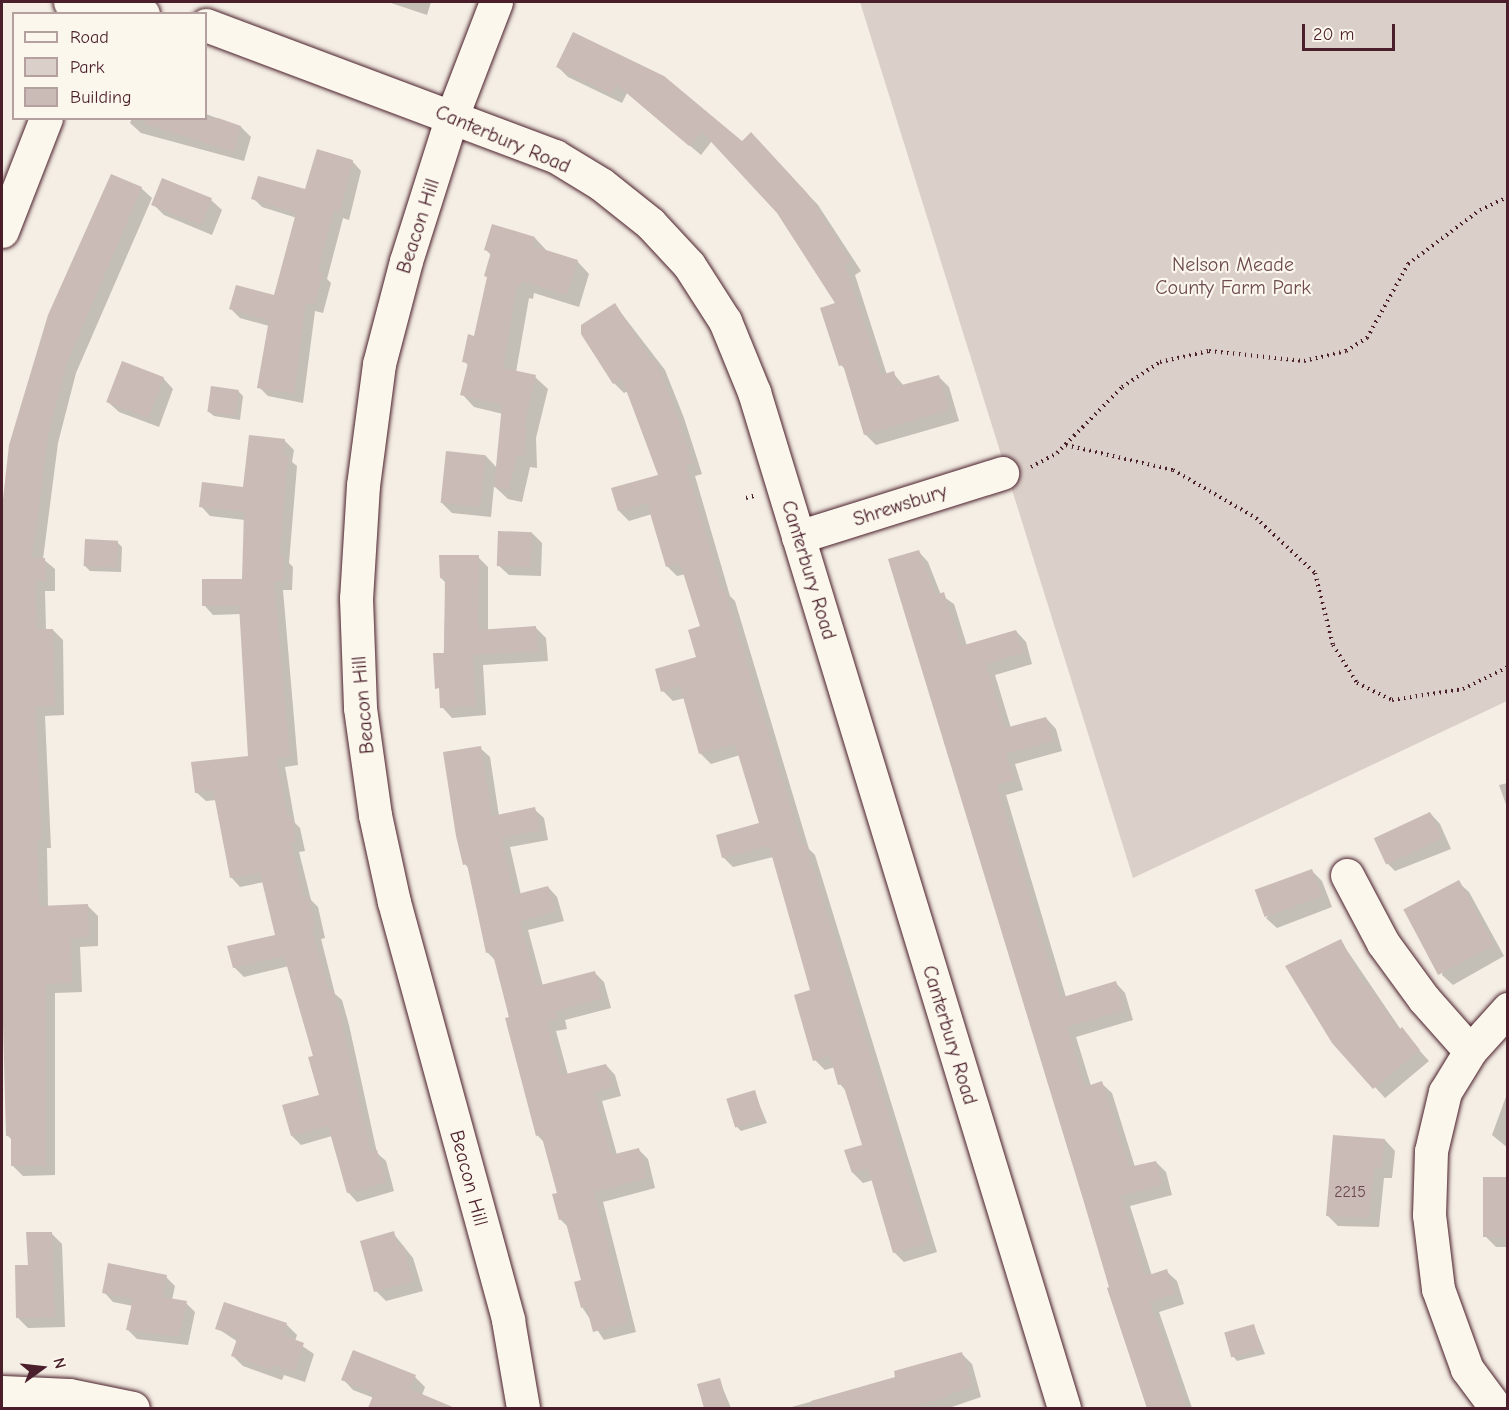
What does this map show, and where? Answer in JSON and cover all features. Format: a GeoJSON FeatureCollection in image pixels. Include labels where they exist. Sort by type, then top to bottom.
{"type":"FeatureCollection","features":[{"type":"Feature","properties":{"kind":"street","name":"Beacon Hill"},"geometry":{"type":"LineString","coordinates":[[496,2],[452,116],[379,364],[363,485],[357,587],[360,708],[375,815],[393,902],[508,1320],[523,1408]]}},
{"type":"Feature","properties":{"kind":"street"},"geometry":{"type":"LineString","coordinates":[[82,6],[128,12]]}},
{"type":"Feature","properties":{"kind":"street","name":"Canterbury Road"},"geometry":{"type":"LineString","coordinates":[[207,25],[555,156],[601,184],[650,223],[690,265],[725,321],[754,392],[1064,1408]]}},
{"type":"Feature","properties":{"kind":"street"},"geometry":{"type":"LineString","coordinates":[[2,231],[45,120]]}},
{"type":"Feature","properties":{"kind":"street","name":"Shrewsbury"},"geometry":{"type":"LineString","coordinates":[[798,537],[1002,473]]}},
{"type":"Feature","properties":{"kind":"street"},"geometry":{"type":"LineString","coordinates":[[1347,875],[1383,943],[1424,999],[1470,1051]]}},
{"type":"Feature","properties":{"kind":"street"},"geometry":{"type":"LineString","coordinates":[[1496,1408],[1467,1369],[1438,1289],[1429,1215],[1434,1132],[1445,1092],[1470,1051],[1508,1009]]}},
{"type":"Feature","properties":{"kind":"street"},"geometry":{"type":"LineString","coordinates":[[2,1392],[69,1395],[133,1408]]}},
{"type":"Feature","properties":{"kind":"path"},"geometry":{"type":"LineString","coordinates":[[1002,473],[1041,465],[1122,387],[1160,362],[1209,351],[1304,361],[1346,351],[1367,338],[1408,264],[1480,210],[1508,197]]}},
{"type":"Feature","properties":{"kind":"path"},"geometry":{"type":"LineString","coordinates":[[1065,444],[1173,470],[1256,518],[1314,573],[1333,645],[1357,683],[1392,700],[1463,689],[1508,667]]}},
{"type":"Feature","properties":{"kind":"green space","name":"Nelson Meade County Farm Park"},"geometry":{"type":"Polygon","coordinates":[[[860,2],[1507,2],[1507,701],[1133,878],[860,2]]]}},
{"type":"Feature","properties":{"kind":"building"},"geometry":{"type":"Polygon","coordinates":[[[573,32],[664,76],[742,141],[751,132],[807,193],[851,261],[845,264],[881,375],[894,371],[898,386],[939,375],[949,410],[864,435],[843,365],[839,366],[820,308],[835,303],[777,213],[702,132],[689,146],[616,84],[611,94],[556,67],[573,32]]]}},
{"type":"Feature","properties":{"kind":"building"},"geometry":{"type":"Polygon","coordinates":[[[218,118],[241,126],[234,152],[145,124],[146,120],[218,118]]]}},
{"type":"Feature","properties":{"kind":"building"},"geometry":{"type":"Polygon","coordinates":[[[317,149],[353,160],[340,212],[334,210],[318,270],[323,272],[314,305],[306,303],[294,394],[257,388],[269,320],[229,309],[236,285],[274,295],[296,213],[251,199],[258,176],[305,189],[317,149]]]}},
{"type":"Feature","properties":{"kind":"building"},"geometry":{"type":"Polygon","coordinates":[[[111,174],[142,187],[67,363],[49,432],[32,558],[45,558],[46,581],[35,581],[37,629],[53,629],[55,706],[35,706],[42,839],[37,839],[39,906],[88,904],[89,937],[71,938],[72,983],[46,984],[46,1166],[11,1166],[11,1136],[6,1136],[3,1026],[2,508],[9,445],[48,315],[111,174]]]}},
{"type":"Feature","properties":{"kind":"building"},"geometry":{"type":"Polygon","coordinates":[[[162,178],[212,198],[201,225],[151,205],[162,178]]]}},
{"type":"Feature","properties":{"kind":"building"},"geometry":{"type":"Polygon","coordinates":[[[492,224],[535,237],[533,246],[578,260],[567,295],[522,281],[520,287],[517,286],[503,368],[536,375],[524,427],[527,427],[524,456],[517,455],[509,490],[494,487],[502,405],[460,395],[468,363],[462,362],[468,334],[474,336],[487,277],[484,276],[491,252],[484,250],[492,224]]]}},
{"type":"Feature","properties":{"kind":"building"},"geometry":{"type":"Polygon","coordinates":[[[615,303],[651,360],[655,359],[674,406],[693,464],[686,466],[722,590],[725,589],[802,845],[806,844],[928,1243],[893,1253],[868,1168],[852,1173],[844,1150],[862,1145],[843,1084],[838,1085],[830,1056],[813,1061],[794,995],[810,990],[769,846],[722,858],[716,835],[759,823],[735,744],[699,754],[680,686],[661,692],[655,669],[696,657],[688,630],[700,626],[680,563],[666,567],[647,503],[618,511],[611,488],[658,475],[622,379],[613,384],[581,334],[581,325],[615,303]]]}},
{"type":"Feature","properties":{"kind":"building"},"geometry":{"type":"Polygon","coordinates":[[[122,361],[164,377],[148,418],[106,402],[122,361]]]}},
{"type":"Feature","properties":{"kind":"building"},"geometry":{"type":"Polygon","coordinates":[[[211,386],[239,390],[235,416],[207,412],[211,386]]]}},
{"type":"Feature","properties":{"kind":"building"},"geometry":{"type":"Polygon","coordinates":[[[249,435],[285,439],[283,455],[288,455],[280,555],[284,556],[283,581],[274,581],[290,756],[276,758],[288,817],[292,817],[296,842],[291,843],[304,898],[309,896],[316,929],[312,929],[329,990],[333,989],[340,1014],[371,1152],[377,1150],[386,1182],[347,1193],[328,1126],[291,1136],[282,1105],[319,1095],[308,1057],[313,1056],[284,956],[233,968],[227,946],[275,935],[260,873],[230,878],[213,790],[195,793],[191,762],[248,756],[239,605],[202,606],[202,579],[242,579],[244,512],[199,507],[202,482],[243,487],[249,435]]]}},
{"type":"Feature","properties":{"kind":"building"},"geometry":{"type":"Polygon","coordinates":[[[446,451],[486,455],[480,507],[441,503],[446,451]]]}},
{"type":"Feature","properties":{"kind":"building"},"geometry":{"type":"Polygon","coordinates":[[[498,531],[532,532],[531,567],[497,566],[498,531]]]}},
{"type":"Feature","properties":{"kind":"building"},"geometry":{"type":"Polygon","coordinates":[[[85,539],[118,541],[117,568],[84,566],[85,539]]]}},
{"type":"Feature","properties":{"kind":"building"},"geometry":{"type":"Polygon","coordinates":[[[919,550],[936,595],[944,592],[961,646],[1016,630],[1023,653],[986,664],[1005,728],[1046,717],[1053,741],[1006,754],[1014,780],[997,785],[1060,998],[1116,981],[1124,1010],[1067,1027],[1085,1087],[1102,1081],[1129,1167],[1156,1161],[1162,1185],[1121,1196],[1146,1276],[1167,1269],[1175,1294],[1150,1302],[1187,1408],[1147,1408],[1107,1288],[1109,1287],[1083,1199],[888,559],[919,550]]]}},
{"type":"Feature","properties":{"kind":"building"},"geometry":{"type":"Polygon","coordinates":[[[439,555],[479,555],[478,630],[536,626],[538,651],[473,655],[476,706],[440,708],[439,688],[435,689],[433,653],[444,653],[445,578],[440,578],[439,555]]]}},
{"type":"Feature","properties":{"kind":"building"},"geometry":{"type":"Polygon","coordinates":[[[481,746],[492,816],[535,807],[540,830],[502,838],[514,895],[548,886],[555,911],[520,921],[537,986],[595,971],[602,998],[556,1011],[558,1019],[547,1022],[562,1075],[606,1064],[613,1087],[594,1092],[611,1155],[639,1148],[647,1178],[594,1192],[628,1322],[593,1332],[586,1306],[581,1308],[574,1282],[581,1280],[565,1219],[559,1220],[552,1194],[557,1193],[541,1134],[536,1136],[505,1018],[509,1017],[492,951],[486,953],[467,864],[463,865],[456,836],[443,752],[481,746]]]}},
{"type":"Feature","properties":{"kind":"building"},"geometry":{"type":"Polygon","coordinates":[[[1430,812],[1442,838],[1386,864],[1374,838],[1430,812]]]}},
{"type":"Feature","properties":{"kind":"building"},"geometry":{"type":"Polygon","coordinates":[[[1312,869],[1322,896],[1265,917],[1255,890],[1312,869]]]}},
{"type":"Feature","properties":{"kind":"building"},"geometry":{"type":"Polygon","coordinates":[[[1459,880],[1494,945],[1438,975],[1403,910],[1459,880]]]}},
{"type":"Feature","properties":{"kind":"building"},"geometry":{"type":"Polygon","coordinates":[[[1341,939],[1365,986],[1368,984],[1399,1030],[1402,1027],[1420,1050],[1373,1089],[1332,1043],[1285,966],[1341,939]]]}},
{"type":"Feature","properties":{"kind":"building"},"geometry":{"type":"Polygon","coordinates":[[[755,1090],[764,1119],[735,1127],[726,1099],[755,1090]]]}},
{"type":"Feature","properties":{"kind":"building"},"geometry":{"type":"Polygon","coordinates":[[[1333,1135],[1385,1139],[1382,1168],[1374,1168],[1369,1218],[1326,1216],[1333,1135]]]}},
{"type":"Feature","properties":{"kind":"building"},"geometry":{"type":"Polygon","coordinates":[[[1483,1177],[1508,1177],[1508,1237],[1483,1237],[1483,1177]]]}},
{"type":"Feature","properties":{"kind":"building"},"geometry":{"type":"Polygon","coordinates":[[[394,1231],[398,1247],[403,1245],[413,1281],[374,1292],[360,1241],[394,1231]]]}},
{"type":"Feature","properties":{"kind":"building"},"geometry":{"type":"Polygon","coordinates":[[[26,1232],[52,1232],[55,1317],[16,1318],[15,1265],[28,1265],[26,1232]]]}},
{"type":"Feature","properties":{"kind":"building"},"geometry":{"type":"Polygon","coordinates":[[[108,1263],[167,1275],[163,1297],[187,1301],[179,1337],[126,1330],[133,1299],[102,1293],[108,1263]]]}},
{"type":"Feature","properties":{"kind":"building"},"geometry":{"type":"Polygon","coordinates":[[[224,1302],[287,1323],[283,1335],[304,1343],[294,1372],[274,1365],[272,1370],[231,1356],[238,1336],[215,1329],[224,1302]]]}},
{"type":"Feature","properties":{"kind":"building"},"geometry":{"type":"Polygon","coordinates":[[[1254,1324],[1261,1349],[1231,1358],[1224,1333],[1254,1324]]]}},
{"type":"Feature","properties":{"kind":"building"},"geometry":{"type":"Polygon","coordinates":[[[353,1350],[416,1375],[410,1389],[455,1408],[368,1408],[374,1393],[341,1380],[353,1350]]]}},
{"type":"Feature","properties":{"kind":"building"},"geometry":{"type":"Polygon","coordinates":[[[962,1352],[972,1387],[948,1394],[949,1397],[909,1408],[812,1408],[811,1401],[895,1377],[894,1371],[962,1352]]]}},
{"type":"Feature","properties":{"kind":"building"},"geometry":{"type":"Polygon","coordinates":[[[720,1378],[728,1408],[704,1408],[697,1384],[720,1378]]]}}]}
